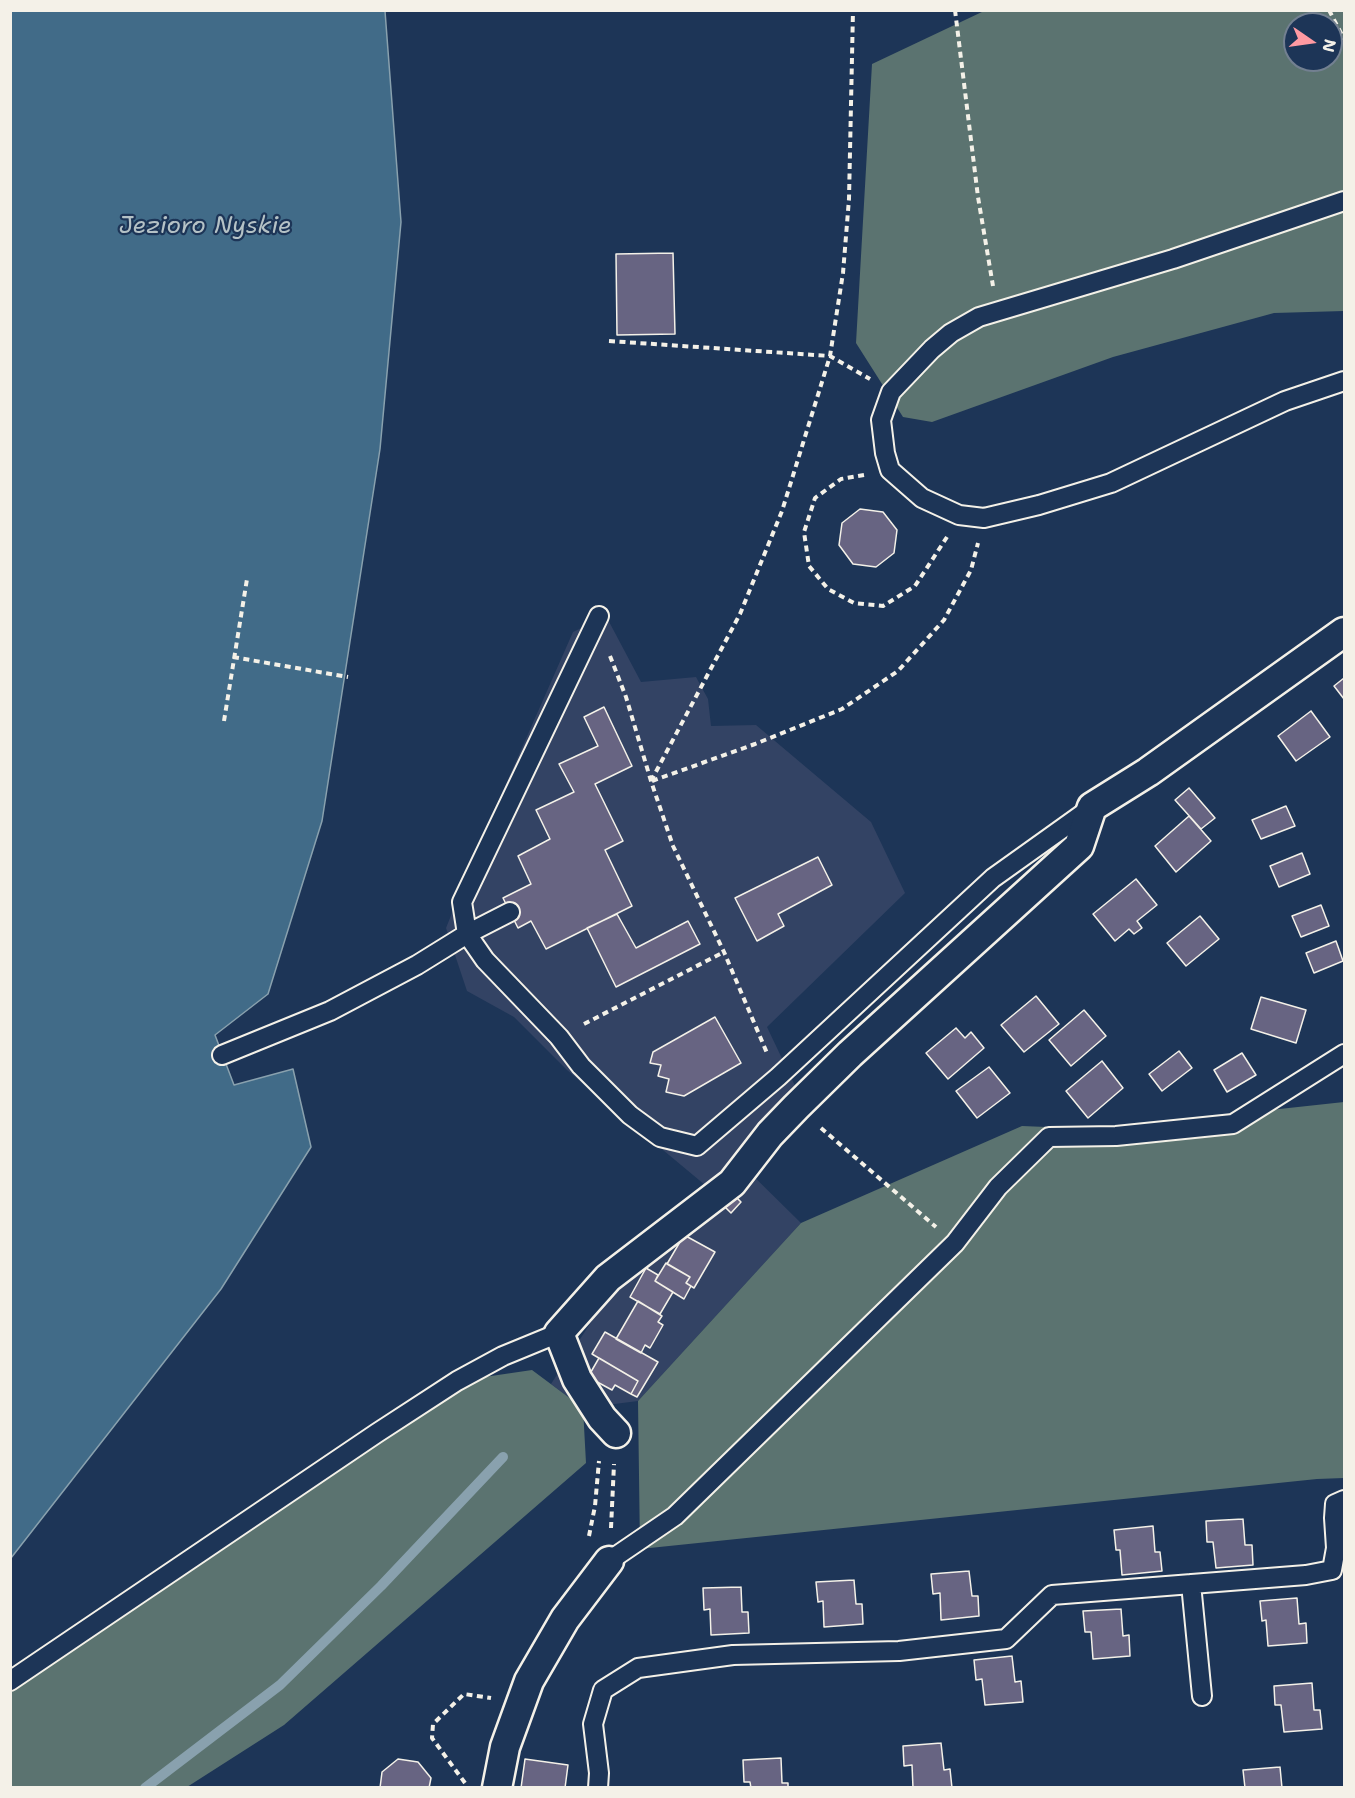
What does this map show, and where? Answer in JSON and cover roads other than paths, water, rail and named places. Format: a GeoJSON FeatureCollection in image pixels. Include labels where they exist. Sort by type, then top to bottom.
{"type":"FeatureCollection","features":[{"type":"Feature","properties":{"kind":"street"},"geometry":{"type":"LineString","coordinates":[[609,1425],[577,1379],[559,1333],[608,1278],[732,1183],[770,1134],[850,1054],[1079,846],[1092,807],[1148,772],[1344,632]]}},
{"type":"Feature","properties":{"kind":"street"},"geometry":{"type":"LineString","coordinates":[[497,1788],[505,1748],[530,1681],[565,1619],[609,1561]]}},
{"type":"Feature","properties":{"kind":"lane"},"geometry":{"type":"LineString","coordinates":[[1344,201],[1173,259],[979,317],[951,333],[932,349],[891,392],[881,420],[890,471],[922,498],[959,515],[984,518],[1038,506],[1111,483],[1285,401],[1344,381]]}},
{"type":"Feature","properties":{"kind":"lane"},"geometry":{"type":"LineString","coordinates":[[599,616],[462,902],[467,934],[485,960],[559,1037],[581,1066],[630,1116],[660,1137],[697,1146],[778,1077],[993,878],[1092,807]]}},
{"type":"Feature","properties":{"kind":"lane"},"geometry":{"type":"LineString","coordinates":[[222,1055],[330,1011],[510,912]]}},
{"type":"Feature","properties":{"kind":"lane"},"geometry":{"type":"LineString","coordinates":[[609,1561],[675,1516],[955,1243],[998,1187],[1049,1137],[1116,1136],[1233,1124],[1344,1054]]}},
{"type":"Feature","properties":{"kind":"lane"},"geometry":{"type":"LineString","coordinates":[[10,1681],[457,1381],[503,1356],[559,1333]]}},
{"type":"Feature","properties":{"kind":"lane"},"geometry":{"type":"LineString","coordinates":[[598,1788],[599,1773],[592,1724],[603,1690],[638,1668],[732,1655],[899,1651],[1006,1639],[1052,1595],[1306,1575],[1332,1570],[1336,1548],[1335,1504],[1344,1500]]}},
{"type":"Feature","properties":{"kind":"lane"},"geometry":{"type":"LineString","coordinates":[[1191,1584],[1202,1696]]}},
{"type":"Feature","properties":{"kind":"water","name":"Jezioro Nyskie"},"geometry":{"type":"Polygon","coordinates":[[[11,11],[385,11],[401,222],[380,449],[322,821],[268,994],[215,1035],[234,1085],[293,1069],[311,1147],[221,1289],[11,1558],[11,11]]]}},
{"type":"Feature","properties":{"kind":"waterway"},"geometry":{"type":"LineString","coordinates":[[145,1788],[280,1685],[381,1586],[503,1457]]}}]}
